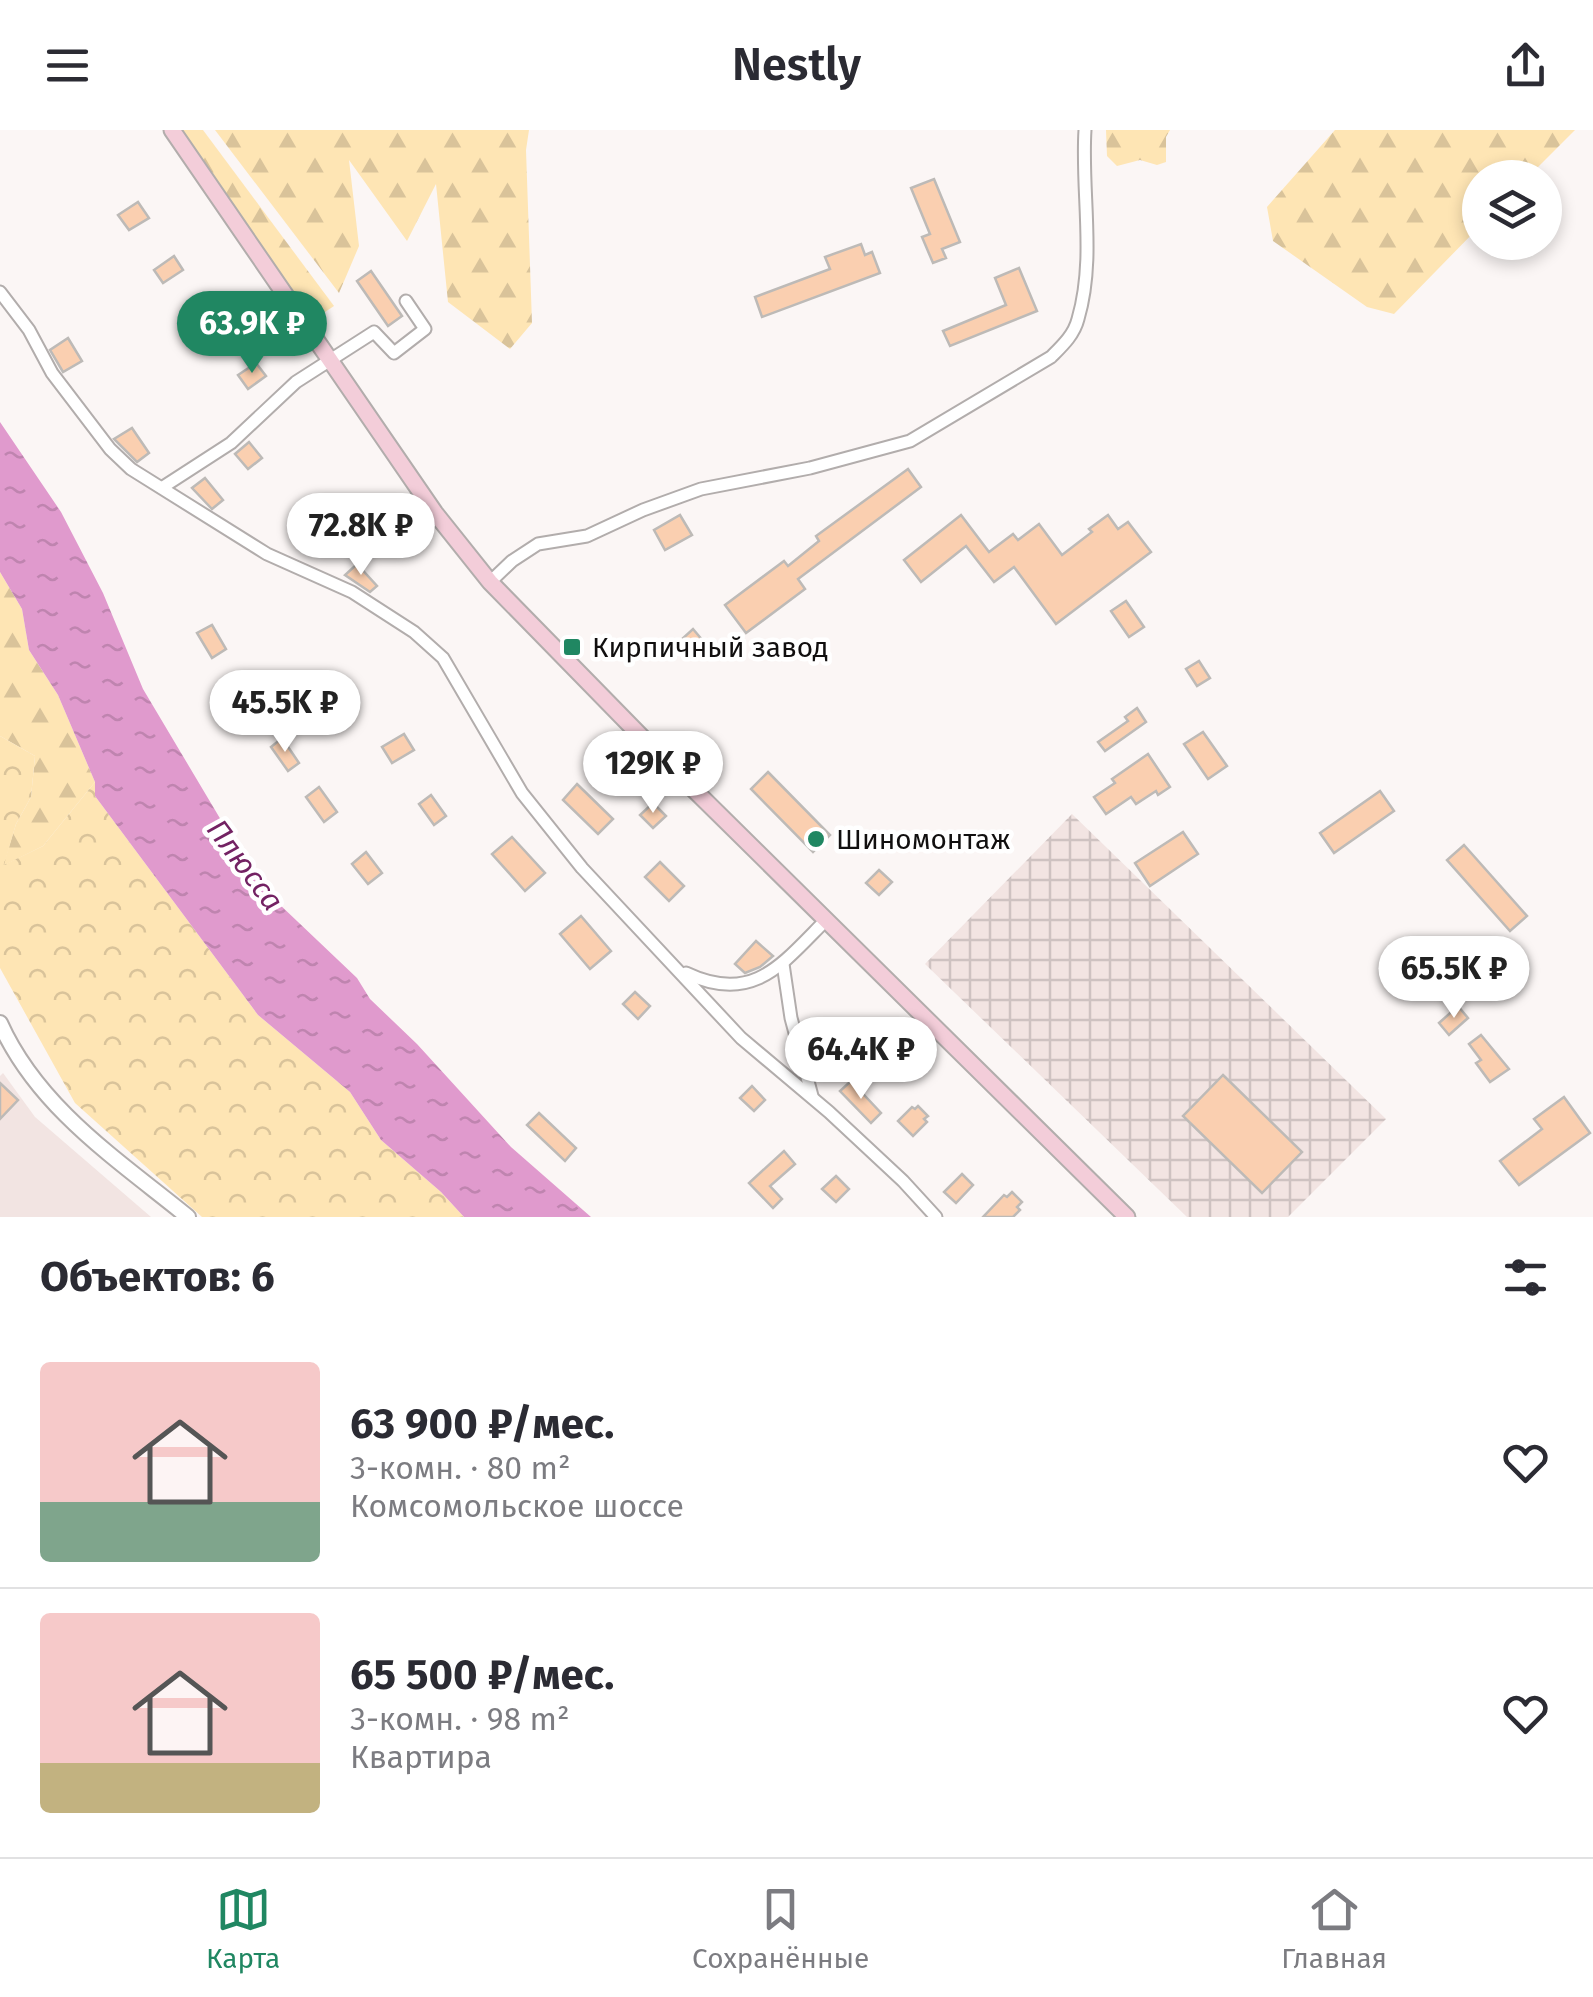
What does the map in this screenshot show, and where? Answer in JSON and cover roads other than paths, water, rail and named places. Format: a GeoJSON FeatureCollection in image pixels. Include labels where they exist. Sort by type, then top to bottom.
{"type":"FeatureCollection","features":[{"type":"Feature","properties":{"kind":"main road"},"geometry":{"type":"LineString","coordinates":[[172,130],[328,360],[435,512],[490,582],[1128,1217]]}},
{"type":"Feature","properties":{"kind":"street"},"geometry":{"type":"LineString","coordinates":[[490,582],[538,544],[588,536],[701,489],[810,468],[910,441],[1051,357],[1068,340],[1078,320],[1088,237],[1085,130]]}},
{"type":"Feature","properties":{"kind":"street"},"geometry":{"type":"LineString","coordinates":[[0,292],[28,330],[52,373],[110,449],[131,469],[267,554],[352,592],[414,632],[443,658],[522,793],[594,880],[741,1038],[904,1181],[936,1217]]}},
{"type":"Feature","properties":{"kind":"street"},"geometry":{"type":"LineString","coordinates":[[163,487],[230,443],[296,382],[374,332],[394,353],[425,329],[406,301]]}},
{"type":"Feature","properties":{"kind":"street"},"geometry":{"type":"LineString","coordinates":[[682,972],[705,982],[729,986],[751,983],[784,962],[826,920]]}},
{"type":"Feature","properties":{"kind":"street"},"geometry":{"type":"LineString","coordinates":[[784,962],[791,1018],[812,1098]]}},
{"type":"Feature","properties":{"kind":"street"},"geometry":{"type":"LineString","coordinates":[[0,1023],[28,1072],[73,1123],[188,1217]]}},
{"type":"Feature","properties":{"kind":"water","name":"Плюсса"},"geometry":{"type":"Polygon","coordinates":[[[0,422],[61,512],[103,593],[143,689],[243,857],[277,902],[357,978],[370,999],[511,1147],[591,1217],[464,1217],[381,1140],[350,1092],[258,1015],[95,796],[95,782],[58,695],[29,650],[22,609],[0,572],[0,422]]]}},
{"type":"Feature","properties":{"kind":"place","name":"Кирпичный завод"},"geometry":{"type":"Point","coordinates":[572,647]}},
{"type":"Feature","properties":{"kind":"place","name":"Шиномонтаж"},"geometry":{"type":"Point","coordinates":[816,839]}}]}
